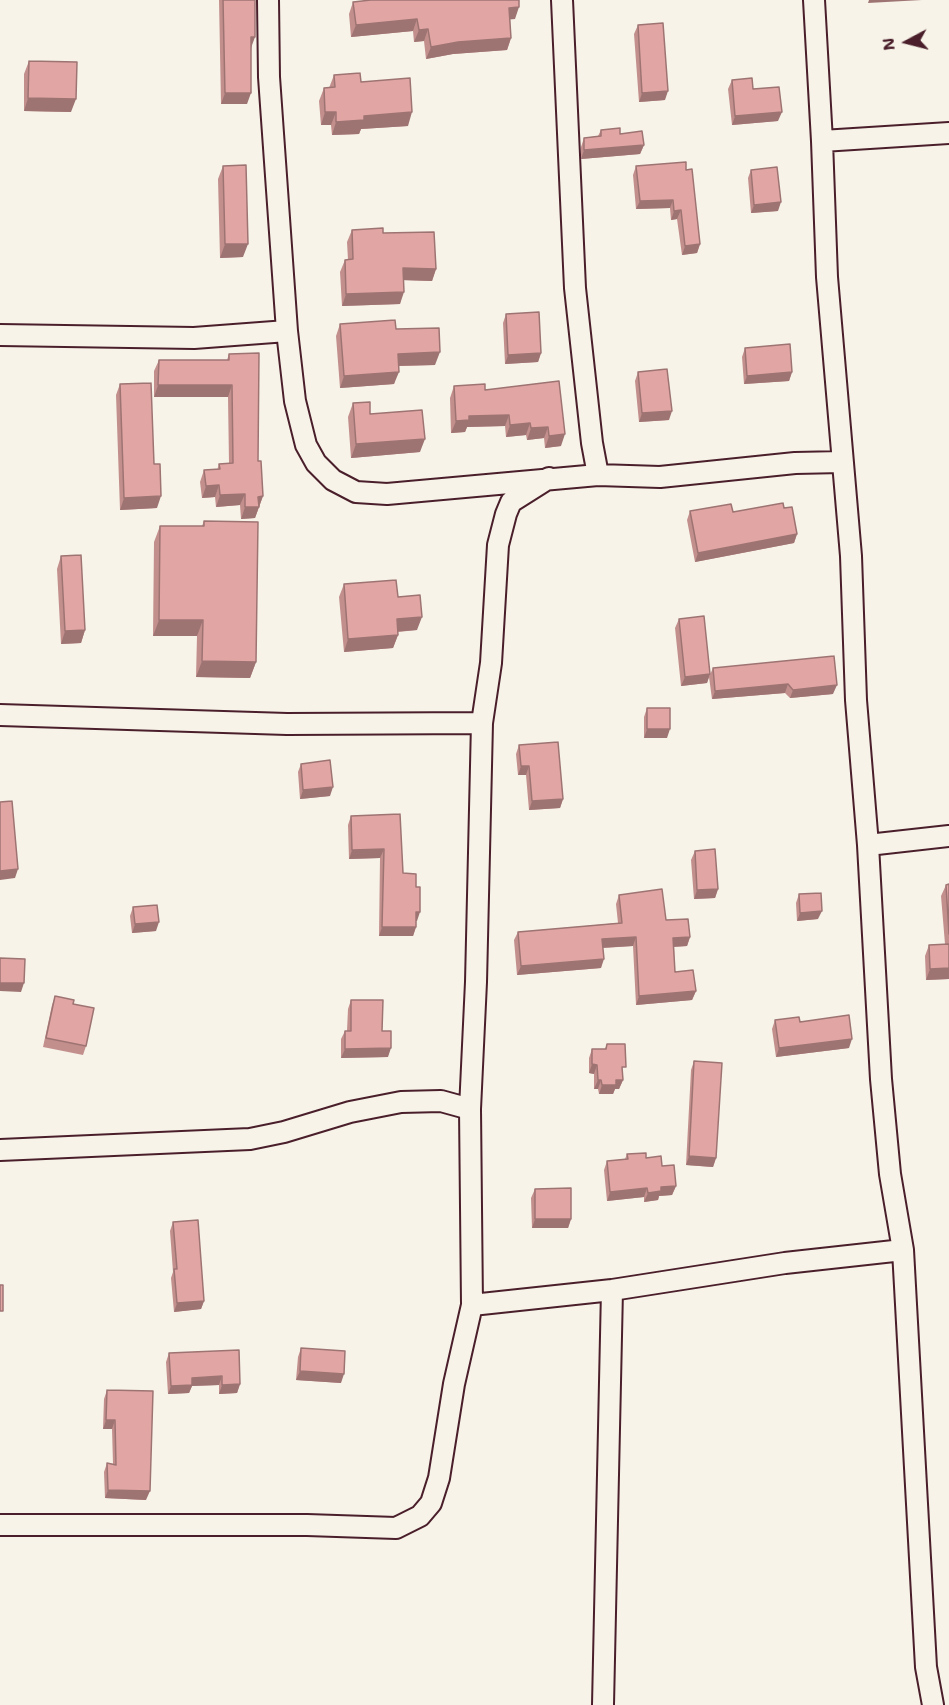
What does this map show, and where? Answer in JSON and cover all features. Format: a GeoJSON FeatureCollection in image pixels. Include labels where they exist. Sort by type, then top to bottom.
{"type":"FeatureCollection","features":[{"type":"Feature","properties":{"kind":"street"},"geometry":{"type":"LineString","coordinates":[[268,0],[269,77],[287,331],[295,401],[306,446],[316,463],[333,480],[356,492],[387,494],[549,478],[598,475],[660,477],[795,463],[842,462]]}},
{"type":"Feature","properties":{"kind":"street"},"geometry":{"type":"LineString","coordinates":[[562,0],[575,288],[586,397],[598,475]]}},
{"type":"Feature","properties":{"kind":"street"},"geometry":{"type":"LineString","coordinates":[[814,0],[827,266],[851,556],[856,700],[868,845],[880,1079],[890,1174],[903,1250],[926,1667],[938,1702]]}},
{"type":"Feature","properties":{"kind":"street"},"geometry":{"type":"LineString","coordinates":[[822,141],[949,133]]}},
{"type":"Feature","properties":{"kind":"street"},"geometry":{"type":"LineString","coordinates":[[0,335],[194,338],[287,331]]}},
{"type":"Feature","properties":{"kind":"street"},"geometry":{"type":"LineString","coordinates":[[0,1525],[307,1525],[396,1528],[420,1516],[431,1503],[439,1478],[454,1384],[472,1305],[470,1109],[476,982],[482,723],[491,663],[498,545],[511,502],[549,478]]}},
{"type":"Feature","properties":{"kind":"street"},"geometry":{"type":"LineString","coordinates":[[0,715],[287,724],[482,723]]}},
{"type":"Feature","properties":{"kind":"street"},"geometry":{"type":"LineString","coordinates":[[868,845],[949,836]]}},
{"type":"Feature","properties":{"kind":"street"},"geometry":{"type":"LineString","coordinates":[[0,1150],[250,1139],[284,1132],[350,1112],[401,1102],[441,1101],[470,1109]]}},
{"type":"Feature","properties":{"kind":"street"},"geometry":{"type":"LineString","coordinates":[[472,1305],[612,1290],[785,1263],[903,1250]]}},
{"type":"Feature","properties":{"kind":"street"},"geometry":{"type":"LineString","coordinates":[[603,1705],[612,1290]]}},
{"type":"Feature","properties":{"kind":"building"},"geometry":{"type":"Polygon","coordinates":[[[223,0],[255,0],[255,37],[251,37],[251,93],[225,93],[223,0]]]}},
{"type":"Feature","properties":{"kind":"building"},"geometry":{"type":"Polygon","coordinates":[[[519,0],[519,7],[509,8],[511,38],[458,42],[431,47],[428,29],[419,30],[417,19],[356,25],[353,2],[519,0]]]}},
{"type":"Feature","properties":{"kind":"building"},"geometry":{"type":"Polygon","coordinates":[[[663,23],[668,91],[642,93],[638,25],[663,23]]]}},
{"type":"Feature","properties":{"kind":"building"},"geometry":{"type":"Polygon","coordinates":[[[29,61],[77,62],[76,99],[28,98],[29,61]]]}},
{"type":"Feature","properties":{"kind":"building"},"geometry":{"type":"Polygon","coordinates":[[[360,73],[361,82],[410,78],[412,112],[364,116],[364,120],[336,122],[336,112],[325,112],[324,88],[335,87],[334,75],[360,73]]]}},
{"type":"Feature","properties":{"kind":"building"},"geometry":{"type":"Polygon","coordinates":[[[752,78],[753,89],[779,87],[782,112],[735,116],[732,80],[752,78]]]}},
{"type":"Feature","properties":{"kind":"building"},"geometry":{"type":"Polygon","coordinates":[[[620,128],[620,134],[642,131],[644,145],[584,150],[584,138],[601,136],[601,130],[620,128]]]}},
{"type":"Feature","properties":{"kind":"building"},"geometry":{"type":"Polygon","coordinates":[[[686,162],[686,170],[692,169],[700,244],[685,246],[681,210],[674,211],[673,200],[640,201],[636,166],[686,162]]]}},
{"type":"Feature","properties":{"kind":"building"},"geometry":{"type":"Polygon","coordinates":[[[246,165],[248,244],[225,244],[223,166],[246,165]]]}},
{"type":"Feature","properties":{"kind":"building"},"geometry":{"type":"Polygon","coordinates":[[[777,167],[781,202],[754,205],[751,170],[777,167]]]}},
{"type":"Feature","properties":{"kind":"building"},"geometry":{"type":"Polygon","coordinates":[[[383,228],[383,233],[434,232],[436,269],[403,268],[404,292],[346,294],[345,260],[353,259],[352,230],[383,228]]]}},
{"type":"Feature","properties":{"kind":"building"},"geometry":{"type":"Polygon","coordinates":[[[539,312],[541,353],[508,355],[506,314],[539,312]]]}},
{"type":"Feature","properties":{"kind":"building"},"geometry":{"type":"Polygon","coordinates":[[[395,320],[396,329],[439,328],[440,352],[398,354],[399,372],[344,376],[340,324],[395,320]]]}},
{"type":"Feature","properties":{"kind":"building"},"geometry":{"type":"Polygon","coordinates":[[[790,344],[792,372],[747,376],[745,348],[790,344]]]}},
{"type":"Feature","properties":{"kind":"building"},"geometry":{"type":"Polygon","coordinates":[[[259,353],[258,461],[261,461],[263,496],[258,497],[259,507],[245,507],[245,494],[220,495],[219,485],[206,486],[204,470],[220,469],[219,464],[233,463],[232,385],[158,385],[159,360],[229,360],[229,354],[259,353]]]}},
{"type":"Feature","properties":{"kind":"building"},"geometry":{"type":"Polygon","coordinates":[[[667,369],[672,411],[642,413],[638,372],[667,369]]]}},
{"type":"Feature","properties":{"kind":"building"},"geometry":{"type":"Polygon","coordinates":[[[559,381],[565,434],[549,436],[548,427],[531,428],[530,423],[510,425],[509,415],[469,416],[469,420],[456,421],[454,386],[485,384],[485,390],[559,381]]]}},
{"type":"Feature","properties":{"kind":"building"},"geometry":{"type":"Polygon","coordinates":[[[151,383],[154,464],[160,464],[161,496],[124,498],[120,384],[151,383]]]}},
{"type":"Feature","properties":{"kind":"building"},"geometry":{"type":"Polygon","coordinates":[[[370,402],[370,414],[422,410],[425,439],[356,444],[353,403],[370,402]]]}},
{"type":"Feature","properties":{"kind":"building"},"geometry":{"type":"Polygon","coordinates":[[[783,503],[784,508],[792,507],[797,534],[698,553],[690,511],[731,504],[733,512],[783,503]]]}},
{"type":"Feature","properties":{"kind":"building"},"geometry":{"type":"Polygon","coordinates":[[[204,521],[258,522],[256,662],[202,661],[203,620],[159,620],[160,526],[204,526],[204,521]]]}},
{"type":"Feature","properties":{"kind":"building"},"geometry":{"type":"Polygon","coordinates":[[[81,555],[85,630],[65,631],[61,556],[81,555]]]}},
{"type":"Feature","properties":{"kind":"building"},"geometry":{"type":"Polygon","coordinates":[[[396,580],[398,597],[420,595],[422,617],[397,619],[398,635],[348,639],[344,584],[396,580]]]}},
{"type":"Feature","properties":{"kind":"building"},"geometry":{"type":"Polygon","coordinates":[[[704,616],[710,674],[685,677],[679,619],[704,616]]]}},
{"type":"Feature","properties":{"kind":"building"},"geometry":{"type":"Polygon","coordinates":[[[834,656],[837,685],[793,690],[788,684],[715,691],[713,668],[834,656]]]}},
{"type":"Feature","properties":{"kind":"building"},"geometry":{"type":"Polygon","coordinates":[[[647,708],[670,708],[670,729],[647,729],[647,708]]]}},
{"type":"Feature","properties":{"kind":"building"},"geometry":{"type":"Polygon","coordinates":[[[558,742],[563,799],[532,801],[529,766],[521,766],[519,745],[558,742]]]}},
{"type":"Feature","properties":{"kind":"building"},"geometry":{"type":"Polygon","coordinates":[[[330,760],[333,787],[303,790],[301,764],[330,760]]]}},
{"type":"Feature","properties":{"kind":"building"},"geometry":{"type":"Polygon","coordinates":[[[12,801],[18,869],[0,871],[0,802],[12,801]]]}},
{"type":"Feature","properties":{"kind":"building"},"geometry":{"type":"Polygon","coordinates":[[[400,814],[403,873],[416,874],[416,887],[420,887],[420,912],[416,912],[416,927],[382,927],[384,849],[352,850],[351,816],[400,814]]]}},
{"type":"Feature","properties":{"kind":"building"},"geometry":{"type":"Polygon","coordinates":[[[715,849],[718,889],[697,890],[695,851],[715,849]]]}},
{"type":"Feature","properties":{"kind":"building"},"geometry":{"type":"Polygon","coordinates":[[[949,884],[949,934],[946,885],[949,884]]]}},
{"type":"Feature","properties":{"kind":"building"},"geometry":{"type":"Polygon","coordinates":[[[662,889],[666,920],[688,919],[690,937],[673,938],[675,972],[693,970],[696,991],[639,996],[636,937],[602,939],[604,959],[521,966],[518,932],[622,923],[619,895],[662,889]]]}},
{"type":"Feature","properties":{"kind":"building"},"geometry":{"type":"Polygon","coordinates":[[[821,893],[822,911],[800,913],[799,894],[821,893]]]}},
{"type":"Feature","properties":{"kind":"building"},"geometry":{"type":"Polygon","coordinates":[[[157,905],[159,922],[135,924],[133,907],[157,905]]]}},
{"type":"Feature","properties":{"kind":"building"},"geometry":{"type":"Polygon","coordinates":[[[949,944],[949,968],[930,969],[929,945],[949,944]]]}},
{"type":"Feature","properties":{"kind":"building"},"geometry":{"type":"Polygon","coordinates":[[[0,958],[25,959],[24,983],[0,983],[0,958]]]}},
{"type":"Feature","properties":{"kind":"building"},"geometry":{"type":"Polygon","coordinates":[[[55,996],[74,1000],[73,1004],[94,1008],[86,1046],[46,1038],[55,996]]]}},
{"type":"Feature","properties":{"kind":"building"},"geometry":{"type":"Polygon","coordinates":[[[351,1000],[383,1000],[382,1031],[391,1031],[391,1048],[345,1049],[345,1031],[351,1031],[351,1000]]]}},
{"type":"Feature","properties":{"kind":"building"},"geometry":{"type":"Polygon","coordinates":[[[849,1015],[852,1039],[779,1048],[775,1020],[799,1017],[800,1022],[849,1015]]]}},
{"type":"Feature","properties":{"kind":"building"},"geometry":{"type":"Polygon","coordinates":[[[607,1044],[625,1044],[626,1067],[622,1067],[623,1080],[616,1080],[616,1085],[602,1085],[601,1080],[598,1080],[597,1065],[592,1064],[592,1049],[606,1049],[607,1044]]]}},
{"type":"Feature","properties":{"kind":"building"},"geometry":{"type":"Polygon","coordinates":[[[694,1061],[722,1063],[716,1158],[689,1156],[694,1061]]]}},
{"type":"Feature","properties":{"kind":"building"},"geometry":{"type":"Polygon","coordinates":[[[646,1153],[646,1158],[661,1156],[662,1166],[674,1165],[676,1186],[661,1187],[661,1191],[648,1193],[647,1188],[610,1192],[607,1161],[628,1159],[627,1154],[646,1153]]]}},
{"type":"Feature","properties":{"kind":"building"},"geometry":{"type":"Polygon","coordinates":[[[571,1188],[571,1219],[535,1219],[535,1189],[571,1188]]]}},
{"type":"Feature","properties":{"kind":"building"},"geometry":{"type":"Polygon","coordinates":[[[198,1220],[204,1301],[177,1303],[173,1222],[198,1220]]]}},
{"type":"Feature","properties":{"kind":"building"},"geometry":{"type":"Polygon","coordinates":[[[0,1285],[3,1285],[3,1311],[0,1311],[0,1285]]]}},
{"type":"Feature","properties":{"kind":"building"},"geometry":{"type":"Polygon","coordinates":[[[301,1348],[345,1351],[344,1374],[300,1371],[301,1348]]]}},
{"type":"Feature","properties":{"kind":"building"},"geometry":{"type":"Polygon","coordinates":[[[239,1350],[240,1384],[222,1385],[222,1376],[192,1378],[192,1385],[171,1386],[169,1353],[239,1350]]]}},
{"type":"Feature","properties":{"kind":"building"},"geometry":{"type":"Polygon","coordinates":[[[107,1390],[153,1391],[150,1491],[108,1490],[107,1463],[116,1465],[115,1420],[106,1420],[107,1390]]]}}]}
